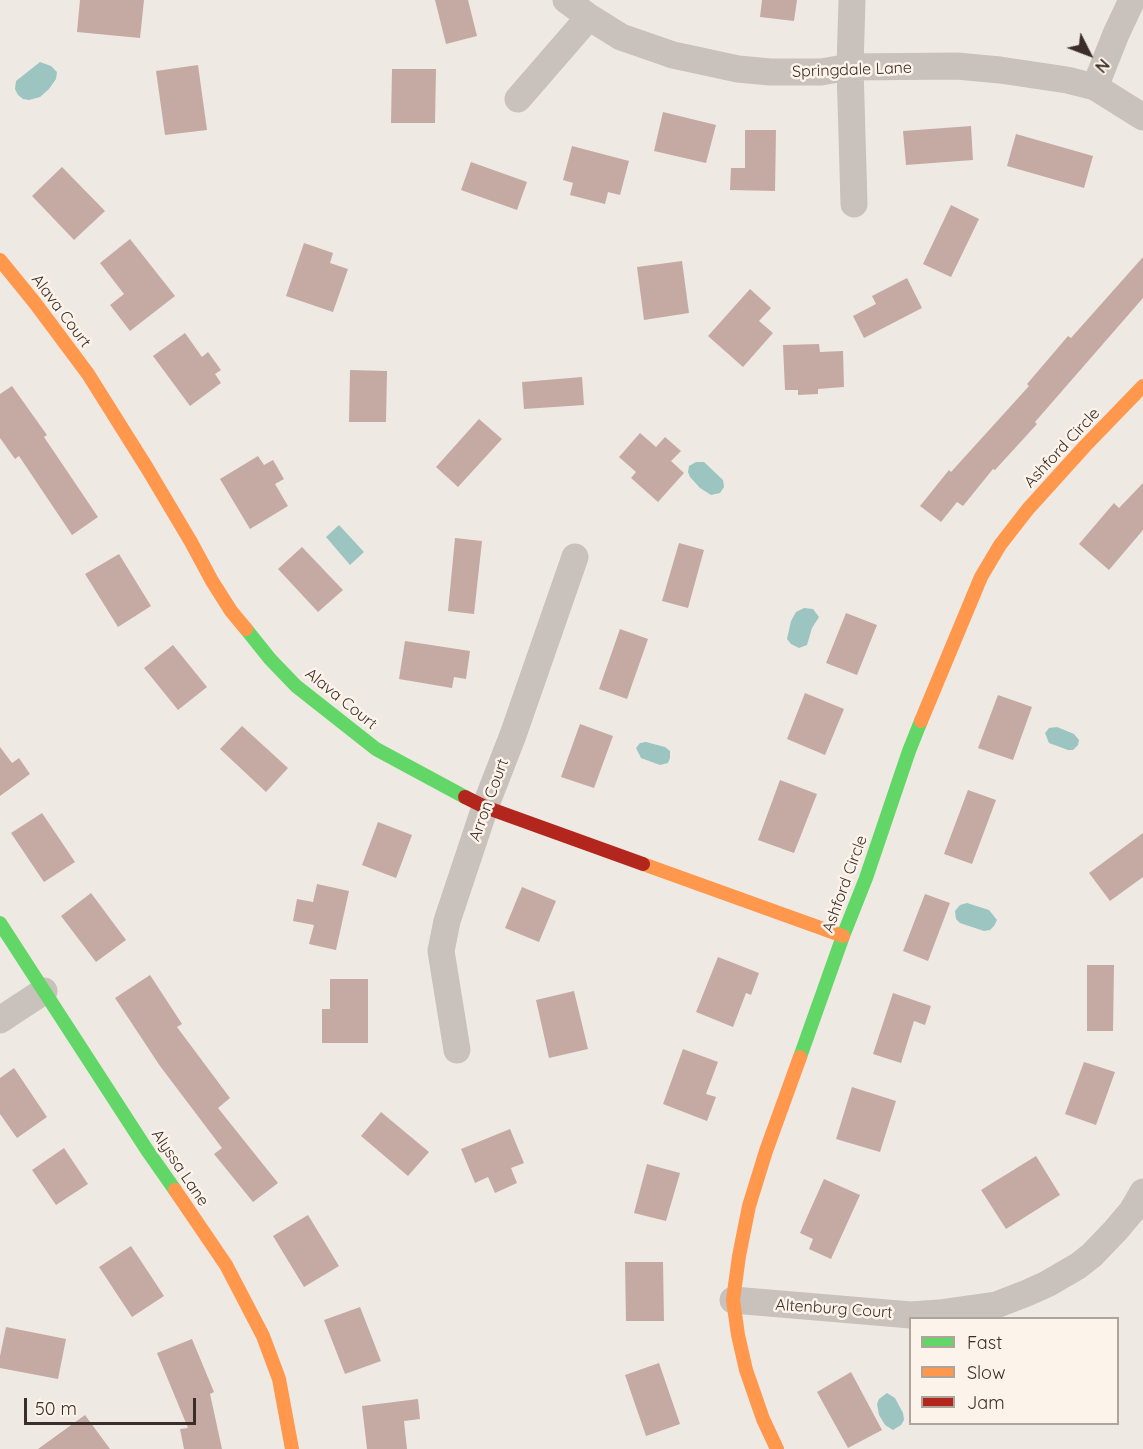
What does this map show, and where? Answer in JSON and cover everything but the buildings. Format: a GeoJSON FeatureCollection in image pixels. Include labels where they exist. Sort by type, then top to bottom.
{"type":"FeatureCollection","features":[{"type":"Feature","properties":{"kind":"street","name":"Springdale Lane"},"geometry":{"type":"LineString","coordinates":[[566,0],[621,37],[673,55],[738,69],[770,72],[821,72],[850,67],[957,66],[1000,70],[1067,80],[1095,87],[1143,117]]}},
{"type":"Feature","properties":{"kind":"street"},"geometry":{"type":"LineString","coordinates":[[852,0],[850,67],[854,204]]}},
{"type":"Feature","properties":{"kind":"street"},"geometry":{"type":"LineString","coordinates":[[1095,87],[1132,0]]}},
{"type":"Feature","properties":{"kind":"street"},"geometry":{"type":"LineString","coordinates":[[518,99],[589,17]]}},
{"type":"Feature","properties":{"kind":"street","name":"Alava Court"},"geometry":{"type":"LineString","coordinates":[[0,260],[88,374],[147,468],[231,611],[270,659],[296,686],[376,749],[485,807],[843,936]]}},
{"type":"Feature","properties":{"kind":"street","name":"Ashford Circle"},"geometry":{"type":"LineString","coordinates":[[777,1449],[763,1419],[746,1370],[733,1300],[749,1206],[766,1152],[866,878],[909,751],[981,577],[1000,546],[1028,509],[1143,386]]}},
{"type":"Feature","properties":{"kind":"street","name":"Arron Court"},"geometry":{"type":"LineString","coordinates":[[457,1050],[441,951],[447,921],[485,807],[517,724],[575,557]]}},
{"type":"Feature","properties":{"kind":"street","name":"Alyssa Lane"},"geometry":{"type":"LineString","coordinates":[[0,923],[147,1150],[226,1265],[263,1336],[279,1379],[292,1449]]}},
{"type":"Feature","properties":{"kind":"street"},"geometry":{"type":"LineString","coordinates":[[0,1020],[44,991]]}},
{"type":"Feature","properties":{"kind":"street","name":"Altenburg Court"},"geometry":{"type":"LineString","coordinates":[[733,1300],[911,1314],[939,1313],[996,1305],[1047,1284],[1078,1266],[1115,1231],[1132,1211],[1143,1192]]}},
{"type":"Feature","properties":{"kind":"water"},"geometry":{"type":"Polygon","coordinates":[[[40,62],[51,66],[57,72],[56,79],[40,97],[23,99],[15,89],[16,81],[40,62]]]}},
{"type":"Feature","properties":{"kind":"water"},"geometry":{"type":"Polygon","coordinates":[[[696,462],[704,462],[723,480],[724,487],[720,493],[711,495],[700,488],[690,477],[689,466],[696,462]]]}},
{"type":"Feature","properties":{"kind":"water"},"geometry":{"type":"Polygon","coordinates":[[[339,525],[364,552],[350,565],[326,537],[339,525]]]}},
{"type":"Feature","properties":{"kind":"water"},"geometry":{"type":"Polygon","coordinates":[[[804,608],[813,609],[819,617],[812,628],[807,645],[799,648],[787,639],[791,621],[796,612],[804,608]]]}},
{"type":"Feature","properties":{"kind":"water"},"geometry":{"type":"Polygon","coordinates":[[[1057,727],[1074,734],[1079,740],[1073,750],[1049,743],[1045,733],[1049,728],[1057,727]]]}},
{"type":"Feature","properties":{"kind":"water"},"geometry":{"type":"Polygon","coordinates":[[[646,742],[665,747],[670,751],[668,763],[660,765],[641,758],[636,748],[640,743],[646,742]]]}},
{"type":"Feature","properties":{"kind":"water"},"geometry":{"type":"Polygon","coordinates":[[[967,903],[989,910],[997,920],[990,930],[984,931],[960,923],[956,919],[955,911],[960,905],[967,903]]]}},
{"type":"Feature","properties":{"kind":"water"},"geometry":{"type":"Polygon","coordinates":[[[887,1393],[895,1398],[903,1413],[904,1420],[893,1430],[885,1425],[879,1415],[877,1404],[879,1399],[887,1393]]]}},
{"type":"Feature","properties":{"kind":"traffic: fast"},"geometry":{"type":"LineString","coordinates":[[246,629],[296,686],[376,749],[465,797]]}},
{"type":"Feature","properties":{"kind":"traffic: fast"},"geometry":{"type":"LineString","coordinates":[[800,1057],[921,721]]}},
{"type":"Feature","properties":{"kind":"traffic: fast"},"geometry":{"type":"LineString","coordinates":[[0,923],[175,1190]]}},
{"type":"Feature","properties":{"kind":"traffic: slow"},"geometry":{"type":"LineString","coordinates":[[0,260],[88,374],[147,468],[212,581],[231,611],[246,629]]}},
{"type":"Feature","properties":{"kind":"traffic: slow"},"geometry":{"type":"LineString","coordinates":[[921,721],[981,577],[1000,545],[1028,509],[1143,386]]}},
{"type":"Feature","properties":{"kind":"traffic: slow"},"geometry":{"type":"LineString","coordinates":[[643,864],[843,936]]}},
{"type":"Feature","properties":{"kind":"traffic: slow"},"geometry":{"type":"LineString","coordinates":[[777,1449],[763,1419],[746,1370],[733,1300],[749,1206],[800,1057]]}},
{"type":"Feature","properties":{"kind":"traffic: slow"},"geometry":{"type":"LineString","coordinates":[[175,1190],[226,1265],[263,1336],[279,1379],[292,1449]]}},
{"type":"Feature","properties":{"kind":"traffic: jam"},"geometry":{"type":"LineString","coordinates":[[465,797],[485,807],[643,864]]}}]}
